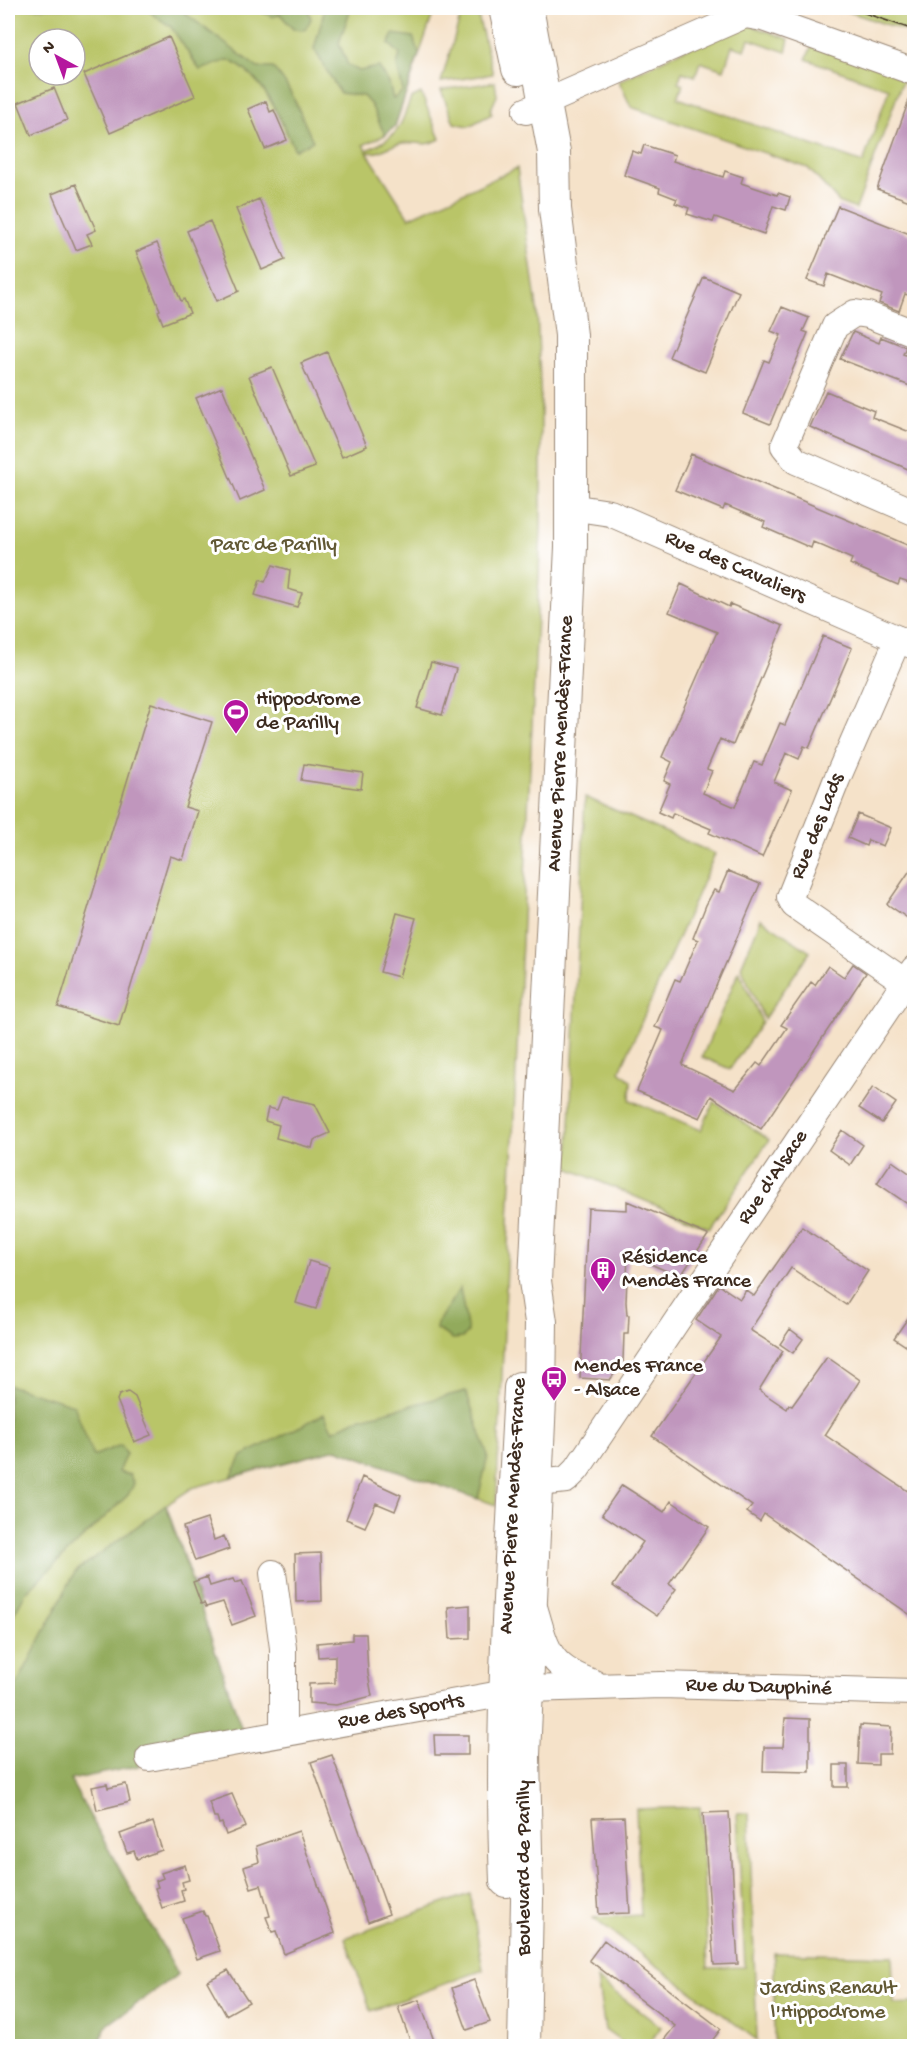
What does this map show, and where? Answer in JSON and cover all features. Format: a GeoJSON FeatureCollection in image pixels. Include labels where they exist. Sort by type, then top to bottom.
{"type":"FeatureCollection","features":[{"type":"Feature","properties":{"kind":"main road","name":"Avenue Pierre Mendès-France"},"geometry":{"type":"LineString","coordinates":[[505,8],[536,107],[554,152],[555,209],[571,335],[571,547],[517,1691]]}},
{"type":"Feature","properties":{"kind":"main road","name":"Avenue Pierre Mendès-France"},"geometry":{"type":"LineString","coordinates":[[527,8],[536,107]]}},
{"type":"Feature","properties":{"kind":"main road","name":"Avenue Pierre Mendès-France"},"geometry":{"type":"LineString","coordinates":[[517,1691],[533,1603],[539,1483],[534,1320]]}},
{"type":"Feature","properties":{"kind":"main road","name":"Boulevard de Parilly"},"geometry":{"type":"LineString","coordinates":[[517,1691],[524,1755],[527,1900],[523,2046]]}},
{"type":"Feature","properties":{"kind":"street"},"geometry":{"type":"LineString","coordinates":[[536,107],[745,15],[763,18],[915,72]]}},
{"type":"Feature","properties":{"kind":"street"},"geometry":{"type":"LineString","coordinates":[[915,333],[868,315],[855,313],[835,326],[784,446],[796,461],[915,512]]}},
{"type":"Feature","properties":{"kind":"street","name":"Rue des Cavaliers"},"geometry":{"type":"LineString","coordinates":[[570,507],[610,513],[906,642]]}},
{"type":"Feature","properties":{"kind":"street","name":"Rue des Lads"},"geometry":{"type":"LineString","coordinates":[[906,642],[837,780],[790,897],[794,905],[910,975]]}},
{"type":"Feature","properties":{"kind":"street","name":"Rue d'Alsace"},"geometry":{"type":"LineString","coordinates":[[539,1483],[566,1479],[577,1469],[910,975]]}},
{"type":"Feature","properties":{"kind":"street"},"geometry":{"type":"LineString","coordinates":[[273,1573],[283,1648],[283,1733]]}},
{"type":"Feature","properties":{"kind":"street","name":"Rue du Dauphiné"},"geometry":{"type":"LineString","coordinates":[[533,1603],[546,1646],[554,1662],[603,1686]]}},
{"type":"Feature","properties":{"kind":"street","name":"Rue du Dauphiné"},"geometry":{"type":"LineString","coordinates":[[517,1691],[603,1686],[915,1692]]}},
{"type":"Feature","properties":{"kind":"street","name":"Rue des Sports"},"geometry":{"type":"LineString","coordinates":[[149,1758],[517,1691]]}},
{"type":"Feature","properties":{"kind":"green space","name":"Parc de Parilly"},"geometry":{"type":"Polygon","coordinates":[[[8,8],[435,8],[395,126],[385,135],[363,145],[367,150],[392,136],[400,125],[411,98],[421,93],[440,139],[425,144],[398,144],[377,152],[367,152],[409,218],[517,168],[537,308],[541,407],[541,530],[496,1505],[336,1449],[192,1488],[166,1505],[242,1730],[136,1750],[70,1780],[178,1974],[106,2026],[98,2046],[8,2046],[8,8]]]}},
{"type":"Feature","properties":{"kind":"green space"},"geometry":{"type":"Polygon","coordinates":[[[144,8],[178,8],[258,68],[273,68],[291,93],[313,141],[295,150],[269,98],[251,76],[228,60],[200,70],[171,27],[144,8]]]}},
{"type":"Feature","properties":{"kind":"green space"},"geometry":{"type":"Polygon","coordinates":[[[253,8],[308,8],[311,19],[305,30],[293,29],[280,14],[273,17],[253,8]]]}},
{"type":"Feature","properties":{"kind":"green space"},"geometry":{"type":"Polygon","coordinates":[[[325,8],[351,8],[339,43],[348,65],[359,71],[379,67],[389,83],[393,99],[403,91],[397,66],[400,54],[389,44],[393,34],[413,37],[419,54],[395,126],[385,135],[371,105],[363,96],[340,93],[314,49],[325,8]]]}},
{"type":"Feature","properties":{"kind":"green space"},"geometry":{"type":"Polygon","coordinates":[[[463,8],[476,8],[493,74],[441,82],[463,8]]]}},
{"type":"Feature","properties":{"kind":"green space"},"geometry":{"type":"Polygon","coordinates":[[[838,8],[887,8],[913,16],[914,34],[838,8]]]}},
{"type":"Feature","properties":{"kind":"green space"},"geometry":{"type":"Polygon","coordinates":[[[741,22],[789,39],[786,52],[749,39],[745,50],[732,46],[724,70],[700,62],[695,76],[682,72],[678,83],[683,85],[678,98],[863,163],[889,89],[806,59],[812,46],[905,74],[856,209],[840,203],[808,168],[631,107],[619,81],[741,22]]]}},
{"type":"Feature","properties":{"kind":"green space"},"geometry":{"type":"Polygon","coordinates":[[[495,82],[497,96],[490,111],[492,114],[469,126],[454,123],[441,90],[495,82]]]}},
{"type":"Feature","properties":{"kind":"green space"},"geometry":{"type":"Polygon","coordinates":[[[585,797],[715,854],[620,1071],[631,1081],[630,1100],[701,1130],[714,1102],[769,1140],[709,1228],[568,1168],[585,797]]]}},
{"type":"Feature","properties":{"kind":"green space"},"geometry":{"type":"Polygon","coordinates":[[[761,919],[810,952],[764,1019],[741,967],[761,919]]]}},
{"type":"Feature","properties":{"kind":"green space"},"geometry":{"type":"Polygon","coordinates":[[[739,971],[762,1022],[730,1069],[702,1057],[739,971]]]}},
{"type":"Feature","properties":{"kind":"green space"},"geometry":{"type":"Polygon","coordinates":[[[460,1288],[468,1332],[462,1338],[453,1339],[436,1329],[437,1323],[460,1288]]]}},
{"type":"Feature","properties":{"kind":"green space"},"geometry":{"type":"Polygon","coordinates":[[[8,1385],[74,1405],[93,1456],[121,1445],[126,1454],[118,1472],[130,1475],[134,1484],[128,1495],[26,1592],[8,1625],[8,1385]]]}},
{"type":"Feature","properties":{"kind":"green space"},"geometry":{"type":"Polygon","coordinates":[[[466,1391],[488,1456],[478,1499],[336,1449],[231,1477],[242,1456],[324,1414],[333,1431],[354,1420],[466,1391]]]}},
{"type":"Feature","properties":{"kind":"green space"},"geometry":{"type":"Polygon","coordinates":[[[166,1505],[242,1730],[136,1750],[139,1766],[70,1780],[178,1974],[106,2026],[98,2046],[8,2046],[8,1702],[75,1572],[166,1505]]]}},
{"type":"Feature","properties":{"kind":"green space"},"geometry":{"type":"Polygon","coordinates":[[[700,1807],[708,1968],[745,1967],[737,1813],[749,1813],[757,2040],[593,1918],[641,1915],[636,1809],[700,1807]]]}},
{"type":"Feature","properties":{"kind":"green space"},"geometry":{"type":"Polygon","coordinates":[[[470,1894],[483,1970],[371,2011],[345,1938],[470,1894]]]}},
{"type":"Feature","properties":{"kind":"green space","name":"Jardins Renault l'Hippodrome"},"geometry":{"type":"Polygon","coordinates":[[[774,1953],[892,1956],[894,2004],[914,2003],[914,2046],[774,2046],[774,1953]]]}},
{"type":"Feature","properties":{"kind":"green space"},"geometry":{"type":"Polygon","coordinates":[[[597,1979],[661,2027],[647,2046],[627,2046],[605,2030],[597,1979]]]}},
{"type":"Feature","properties":{"kind":"building"},"geometry":{"type":"Polygon","coordinates":[[[169,37],[195,96],[110,133],[87,81],[87,73],[169,37]]]}},
{"type":"Feature","properties":{"kind":"building"},"geometry":{"type":"Polygon","coordinates":[[[54,88],[67,120],[31,135],[18,103],[54,88]]]}},
{"type":"Feature","properties":{"kind":"building"},"geometry":{"type":"Polygon","coordinates":[[[913,89],[915,89],[915,203],[877,189],[913,89]]]}},
{"type":"Feature","properties":{"kind":"building"},"geometry":{"type":"Polygon","coordinates":[[[266,101],[270,112],[274,110],[287,140],[265,149],[248,109],[266,101]]]}},
{"type":"Feature","properties":{"kind":"building"},"geometry":{"type":"Polygon","coordinates":[[[644,145],[675,155],[673,161],[723,177],[725,171],[743,177],[741,183],[790,197],[786,210],[773,206],[764,234],[715,217],[713,222],[687,214],[689,208],[675,203],[677,199],[659,192],[660,188],[624,175],[632,151],[641,154],[644,145]]]}},
{"type":"Feature","properties":{"kind":"building"},"geometry":{"type":"Polygon","coordinates":[[[76,184],[96,230],[87,234],[92,244],[76,250],[52,194],[76,184]]]}},
{"type":"Feature","properties":{"kind":"building"},"geometry":{"type":"Polygon","coordinates":[[[259,199],[285,260],[262,270],[236,209],[259,199]]]}},
{"type":"Feature","properties":{"kind":"building"},"geometry":{"type":"Polygon","coordinates":[[[838,206],[915,236],[915,286],[911,296],[905,294],[899,311],[879,303],[882,295],[828,274],[824,286],[807,280],[838,206]]]}},
{"type":"Feature","properties":{"kind":"building"},"geometry":{"type":"Polygon","coordinates":[[[210,221],[239,291],[217,301],[187,231],[210,221]]]}},
{"type":"Feature","properties":{"kind":"building"},"geometry":{"type":"Polygon","coordinates":[[[157,243],[181,301],[184,299],[190,313],[163,324],[158,311],[160,310],[136,252],[157,243]]]}},
{"type":"Feature","properties":{"kind":"building"},"geometry":{"type":"Polygon","coordinates":[[[704,277],[739,292],[705,372],[669,357],[704,277]]]}},
{"type":"Feature","properties":{"kind":"building"},"geometry":{"type":"Polygon","coordinates":[[[782,307],[809,318],[803,331],[808,333],[770,424],[743,413],[764,360],[769,362],[781,335],[771,331],[782,307]]]}},
{"type":"Feature","properties":{"kind":"building"},"geometry":{"type":"Polygon","coordinates":[[[853,332],[879,343],[881,337],[906,347],[903,354],[915,358],[915,374],[910,386],[840,359],[853,332]]]}},
{"type":"Feature","properties":{"kind":"building"},"geometry":{"type":"Polygon","coordinates":[[[327,352],[367,446],[342,457],[301,363],[327,352]]]}},
{"type":"Feature","properties":{"kind":"building"},"geometry":{"type":"Polygon","coordinates":[[[272,367],[315,467],[291,476],[249,376],[272,367]]]}},
{"type":"Feature","properties":{"kind":"building"},"geometry":{"type":"Polygon","coordinates":[[[222,387],[265,490],[240,501],[196,398],[222,387]]]}},
{"type":"Feature","properties":{"kind":"building"},"geometry":{"type":"Polygon","coordinates":[[[826,391],[874,411],[872,417],[915,434],[915,472],[810,427],[826,391]]]}},
{"type":"Feature","properties":{"kind":"building"},"geometry":{"type":"Polygon","coordinates":[[[691,454],[912,547],[910,553],[915,555],[915,585],[900,580],[898,585],[850,564],[852,559],[813,542],[811,548],[763,527],[765,522],[725,505],[723,510],[675,490],[691,454]]]}},
{"type":"Feature","properties":{"kind":"building"},"geometry":{"type":"Polygon","coordinates":[[[273,565],[290,570],[288,589],[302,593],[297,607],[255,595],[260,580],[265,582],[273,565]]]}},
{"type":"Feature","properties":{"kind":"building"},"geometry":{"type":"Polygon","coordinates":[[[681,584],[729,607],[730,604],[783,626],[733,745],[720,739],[707,769],[712,771],[703,793],[735,807],[754,762],[762,765],[780,723],[785,725],[823,636],[852,648],[809,748],[804,746],[799,759],[786,753],[774,782],[792,790],[762,857],[709,833],[711,829],[673,813],[671,818],[658,812],[670,784],[664,781],[672,762],[662,757],[717,632],[669,612],[681,584]]]}},
{"type":"Feature","properties":{"kind":"building"},"geometry":{"type":"Polygon","coordinates":[[[431,662],[456,669],[442,715],[417,708],[431,662]]]}},
{"type":"Feature","properties":{"kind":"building"},"geometry":{"type":"Polygon","coordinates":[[[151,703],[212,722],[185,807],[198,811],[183,860],[170,856],[119,1026],[58,1007],[151,703]]]}},
{"type":"Feature","properties":{"kind":"building"},"geometry":{"type":"Polygon","coordinates":[[[304,764],[363,773],[361,789],[301,780],[304,764]]]}},
{"type":"Feature","properties":{"kind":"building"},"geometry":{"type":"Polygon","coordinates":[[[858,814],[891,828],[883,846],[868,840],[866,846],[848,838],[858,814]]]}},
{"type":"Feature","properties":{"kind":"building"},"geometry":{"type":"Polygon","coordinates":[[[915,863],[915,910],[909,919],[887,904],[915,863]]]}},
{"type":"Feature","properties":{"kind":"building"},"geometry":{"type":"Polygon","coordinates":[[[728,871],[760,884],[682,1065],[735,1090],[757,1063],[761,1066],[787,1028],[781,1025],[811,982],[815,985],[828,966],[844,977],[853,964],[866,973],[761,1129],[711,1096],[700,1118],[637,1091],[663,1030],[655,1027],[675,979],[680,981],[698,940],[693,938],[706,905],[714,890],[719,892],[728,871]]]}},
{"type":"Feature","properties":{"kind":"building"},"geometry":{"type":"Polygon","coordinates":[[[397,913],[416,918],[399,977],[380,972],[397,913]]]}},
{"type":"Feature","properties":{"kind":"building"},"geometry":{"type":"Polygon","coordinates":[[[873,1087],[896,1103],[882,1123],[859,1108],[873,1087]]]}},
{"type":"Feature","properties":{"kind":"building"},"geometry":{"type":"Polygon","coordinates":[[[282,1097],[315,1104],[330,1133],[314,1140],[312,1148],[276,1138],[279,1125],[265,1121],[268,1108],[277,1110],[282,1097]]]}},
{"type":"Feature","properties":{"kind":"building"},"geometry":{"type":"Polygon","coordinates":[[[842,1130],[863,1145],[850,1165],[829,1150],[842,1130]]]}},
{"type":"Feature","properties":{"kind":"building"},"geometry":{"type":"Polygon","coordinates":[[[892,1161],[915,1177],[915,1209],[877,1183],[892,1161]]]}},
{"type":"Feature","properties":{"kind":"building","name":"Résidence Mendès France"},"geometry":{"type":"Polygon","coordinates":[[[627,1201],[708,1235],[680,1277],[628,1254],[626,1302],[627,1315],[629,1315],[628,1334],[624,1334],[623,1361],[610,1380],[580,1378],[588,1208],[627,1210],[627,1201]]]}},
{"type":"Feature","properties":{"kind":"building"},"geometry":{"type":"Polygon","coordinates":[[[802,1227],[868,1271],[846,1305],[791,1268],[750,1330],[783,1351],[759,1390],[787,1409],[789,1405],[792,1406],[827,1357],[860,1380],[825,1435],[915,1496],[915,1618],[764,1514],[760,1521],[747,1512],[752,1506],[652,1436],[721,1337],[696,1320],[719,1285],[740,1299],[746,1290],[754,1296],[802,1227]]]}},
{"type":"Feature","properties":{"kind":"building"},"geometry":{"type":"Polygon","coordinates":[[[309,1261],[329,1267],[316,1309],[296,1303],[309,1261]]]}},
{"type":"Feature","properties":{"kind":"building"},"geometry":{"type":"Polygon","coordinates":[[[915,1308],[915,1352],[894,1338],[915,1308]]]}},
{"type":"Feature","properties":{"kind":"building"},"geometry":{"type":"Polygon","coordinates":[[[790,1329],[803,1339],[793,1353],[780,1344],[790,1329]]]}},
{"type":"Feature","properties":{"kind":"building"},"geometry":{"type":"Polygon","coordinates":[[[128,1392],[135,1397],[151,1435],[134,1442],[117,1400],[119,1395],[128,1392]]]}},
{"type":"Feature","properties":{"kind":"building"},"geometry":{"type":"Polygon","coordinates":[[[362,1477],[401,1495],[395,1511],[376,1503],[365,1527],[346,1519],[362,1477]]]}},
{"type":"Feature","properties":{"kind":"building"},"geometry":{"type":"Polygon","coordinates":[[[622,1485],[664,1512],[671,1501],[709,1527],[669,1584],[676,1589],[657,1616],[613,1586],[643,1542],[602,1514],[622,1485]]]}},
{"type":"Feature","properties":{"kind":"building"},"geometry":{"type":"Polygon","coordinates":[[[207,1519],[214,1540],[224,1536],[229,1549],[195,1561],[183,1527],[207,1519]]]}},
{"type":"Feature","properties":{"kind":"building"},"geometry":{"type":"Polygon","coordinates":[[[321,1553],[322,1601],[296,1602],[295,1554],[321,1553]]]}},
{"type":"Feature","properties":{"kind":"building"},"geometry":{"type":"Polygon","coordinates":[[[207,1577],[210,1586],[233,1579],[235,1583],[242,1581],[256,1616],[232,1625],[223,1602],[206,1607],[204,1603],[201,1604],[193,1582],[207,1577]]]}},
{"type":"Feature","properties":{"kind":"building"},"geometry":{"type":"Polygon","coordinates":[[[470,1605],[470,1638],[450,1639],[448,1607],[470,1605]]]}},
{"type":"Feature","properties":{"kind":"building"},"geometry":{"type":"Polygon","coordinates":[[[352,1634],[366,1634],[368,1674],[372,1696],[336,1705],[309,1703],[309,1684],[335,1683],[335,1656],[318,1657],[317,1643],[352,1640],[352,1634]]]}},
{"type":"Feature","properties":{"kind":"building"},"geometry":{"type":"Polygon","coordinates":[[[785,1718],[810,1719],[810,1772],[763,1771],[764,1747],[783,1747],[785,1718]]]}},
{"type":"Feature","properties":{"kind":"building"},"geometry":{"type":"Polygon","coordinates":[[[860,1725],[891,1727],[890,1754],[878,1754],[878,1765],[858,1764],[860,1725]]]}},
{"type":"Feature","properties":{"kind":"building"},"geometry":{"type":"Polygon","coordinates":[[[434,1735],[468,1735],[468,1755],[435,1755],[434,1735]]]}},
{"type":"Feature","properties":{"kind":"building"},"geometry":{"type":"Polygon","coordinates":[[[332,1755],[389,1914],[368,1922],[311,1762],[332,1755]]]}},
{"type":"Feature","properties":{"kind":"building"},"geometry":{"type":"Polygon","coordinates":[[[834,1765],[848,1765],[848,1787],[834,1787],[834,1765]]]}},
{"type":"Feature","properties":{"kind":"building"},"geometry":{"type":"Polygon","coordinates":[[[107,1784],[108,1788],[126,1784],[130,1802],[97,1810],[92,1787],[107,1784]]]}},
{"type":"Feature","properties":{"kind":"building"},"geometry":{"type":"Polygon","coordinates":[[[232,1794],[246,1827],[226,1835],[222,1823],[219,1824],[217,1817],[214,1817],[209,1802],[232,1794]]]}},
{"type":"Feature","properties":{"kind":"building"},"geometry":{"type":"Polygon","coordinates":[[[729,1812],[738,1964],[714,1965],[703,1813],[729,1812]]]}},
{"type":"Feature","properties":{"kind":"building"},"geometry":{"type":"Polygon","coordinates":[[[624,1817],[630,1913],[599,1914],[592,1818],[624,1817]]]}},
{"type":"Feature","properties":{"kind":"building"},"geometry":{"type":"Polygon","coordinates":[[[153,1822],[162,1850],[137,1859],[134,1851],[127,1853],[120,1834],[153,1822]]]}},
{"type":"Feature","properties":{"kind":"building"},"geometry":{"type":"Polygon","coordinates":[[[299,1831],[335,1933],[284,1954],[276,1931],[272,1932],[266,1917],[270,1916],[261,1885],[251,1888],[244,1867],[259,1862],[256,1846],[299,1831]]]}},
{"type":"Feature","properties":{"kind":"building"},"geometry":{"type":"Polygon","coordinates":[[[185,1865],[189,1880],[182,1882],[184,1889],[181,1890],[184,1901],[162,1908],[155,1888],[158,1887],[156,1881],[163,1878],[161,1873],[185,1865]]]}},
{"type":"Feature","properties":{"kind":"building"},"geometry":{"type":"Polygon","coordinates":[[[203,1911],[220,1951],[197,1959],[182,1918],[203,1911]]]}},
{"type":"Feature","properties":{"kind":"building"},"geometry":{"type":"Polygon","coordinates":[[[604,1940],[721,2029],[708,2046],[659,2046],[675,2026],[589,1960],[604,1940]]]}},
{"type":"Feature","properties":{"kind":"building"},"geometry":{"type":"Polygon","coordinates":[[[228,1970],[249,2002],[226,2015],[207,1981],[228,1970]]]}},
{"type":"Feature","properties":{"kind":"building"},"geometry":{"type":"Polygon","coordinates":[[[474,1980],[490,2022],[467,2030],[452,1988],[474,1980]]]}},
{"type":"Feature","properties":{"kind":"building"},"geometry":{"type":"Polygon","coordinates":[[[419,2000],[436,2046],[412,2046],[398,2007],[419,2000]]]}},
{"type":"Feature","properties":{"kind":"tram line"},"geometry":{"type":"LineString","coordinates":[[850,8],[914,30]]}},
{"type":"Feature","properties":{"kind":"place","name":"Hippodrome de Parilly"},"geometry":{"type":"Point","coordinates":[236,735]}},
{"type":"Feature","properties":{"kind":"place","name":"Résidence Mendès France"},"geometry":{"type":"Point","coordinates":[603,1293]}},
{"type":"Feature","properties":{"kind":"place","name":"Mendes France - Alsace"},"geometry":{"type":"Point","coordinates":[554,1402]}}]}
